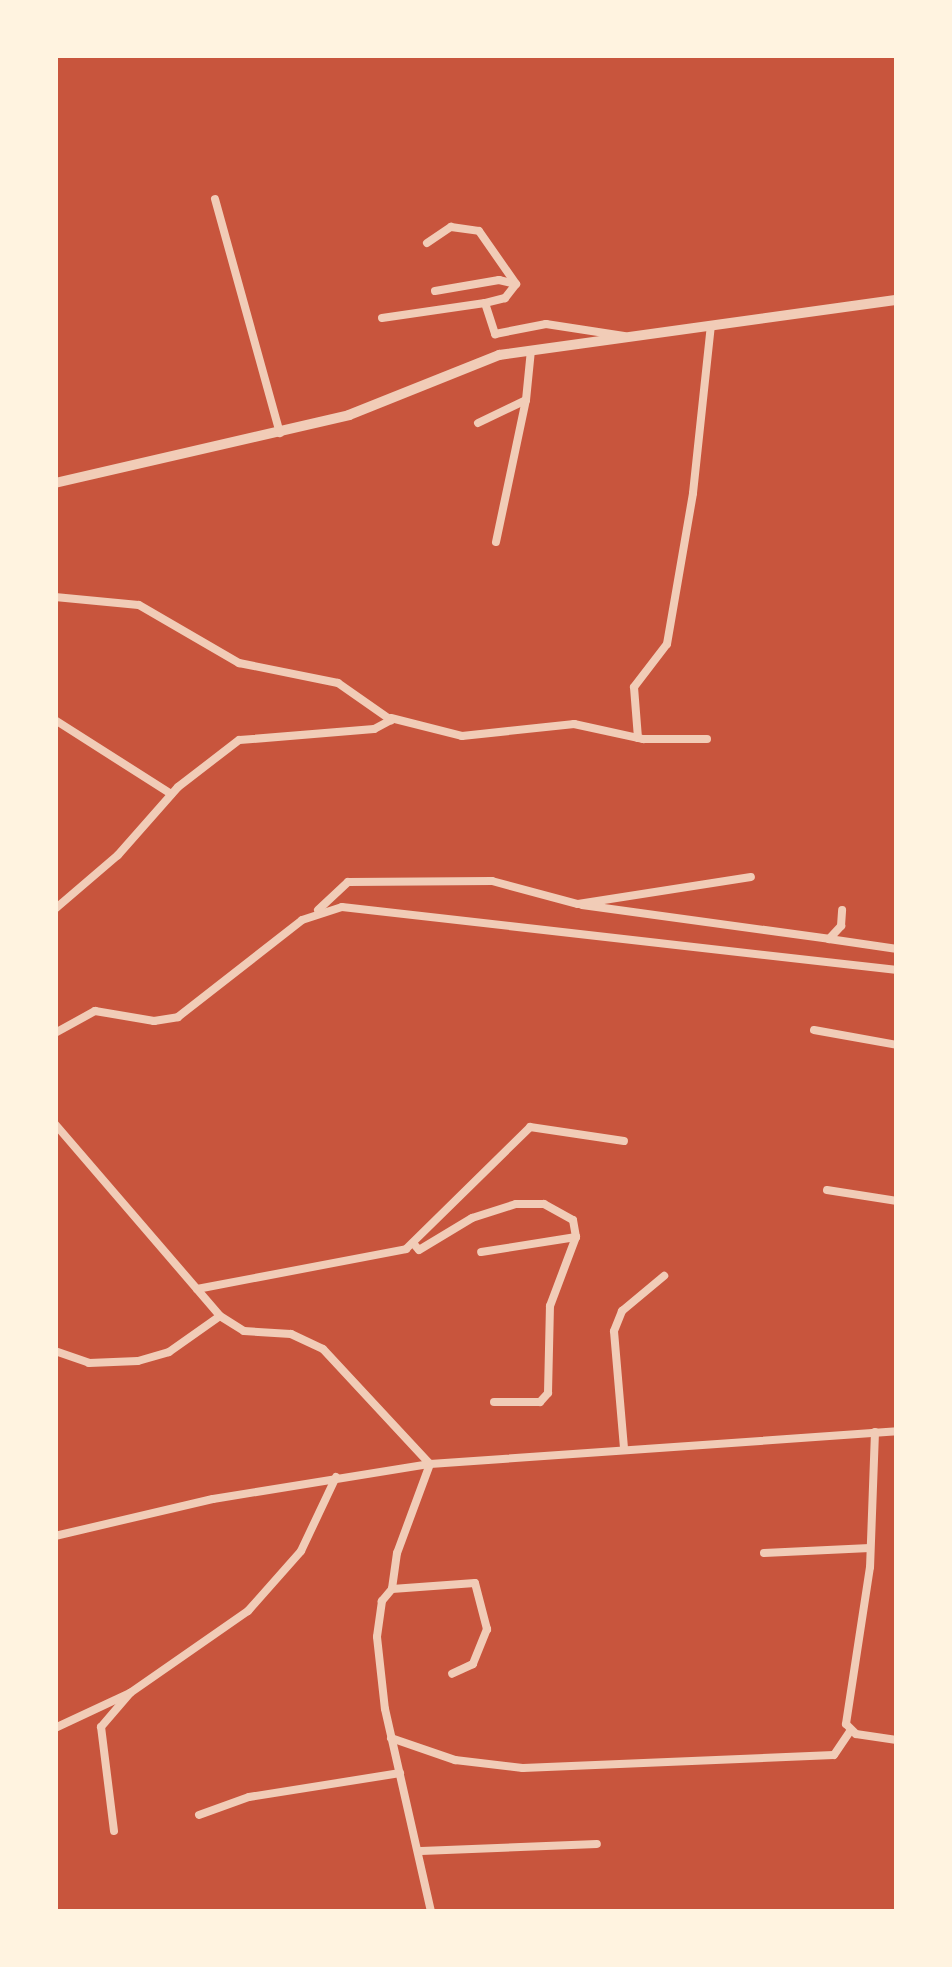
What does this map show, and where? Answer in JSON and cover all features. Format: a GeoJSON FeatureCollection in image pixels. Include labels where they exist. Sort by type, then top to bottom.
{"type":"FeatureCollection","features":[{"type":"Feature","properties":{"kind":"street"},"geometry":{"type":"LineString","coordinates":[[215,199],[280,433]]}},
{"type":"Feature","properties":{"kind":"street"},"geometry":{"type":"LineString","coordinates":[[427,243],[450,227],[479,231],[516,284]]}},
{"type":"Feature","properties":{"kind":"street"},"geometry":{"type":"LineString","coordinates":[[435,291],[498,280],[516,284]]}},
{"type":"Feature","properties":{"kind":"street"},"geometry":{"type":"LineString","coordinates":[[382,318],[505,298],[516,284]]}},
{"type":"Feature","properties":{"kind":"street"},"geometry":{"type":"LineString","coordinates":[[55,484],[280,433],[531,350],[897,300]]}},
{"type":"Feature","properties":{"kind":"street"},"geometry":{"type":"LineString","coordinates":[[485,303],[495,334],[546,324],[624,336]]}},
{"type":"Feature","properties":{"kind":"street"},"geometry":{"type":"LineString","coordinates":[[638,738],[634,687],[666,644],[693,493],[711,325]]}},
{"type":"Feature","properties":{"kind":"street"},"geometry":{"type":"LineString","coordinates":[[496,542],[526,400],[531,350]]}},
{"type":"Feature","properties":{"kind":"street"},"geometry":{"type":"LineString","coordinates":[[478,423],[526,400]]}},
{"type":"Feature","properties":{"kind":"street"},"geometry":{"type":"LineString","coordinates":[[55,597],[139,605],[202,647],[257,669],[328,678],[391,718],[462,736],[574,724],[638,738],[707,739]]}},
{"type":"Feature","properties":{"kind":"street"},"geometry":{"type":"LineString","coordinates":[[55,908],[118,855],[171,794],[247,737],[379,728],[391,718]]}},
{"type":"Feature","properties":{"kind":"street"},"geometry":{"type":"LineString","coordinates":[[55,720],[171,794]]}},
{"type":"Feature","properties":{"kind":"street"},"geometry":{"type":"LineString","coordinates":[[578,904],[751,877]]}},
{"type":"Feature","properties":{"kind":"street"},"geometry":{"type":"LineString","coordinates":[[55,1033],[88,1012],[154,1021],[178,1018],[348,882],[492,881],[578,904],[897,949]]}},
{"type":"Feature","properties":{"kind":"street"},"geometry":{"type":"LineString","coordinates":[[315,912],[369,907],[897,970]]}},
{"type":"Feature","properties":{"kind":"street"},"geometry":{"type":"LineString","coordinates":[[829,939],[841,926],[842,910]]}},
{"type":"Feature","properties":{"kind":"street"},"geometry":{"type":"LineString","coordinates":[[814,1030],[897,1044]]}},
{"type":"Feature","properties":{"kind":"street"},"geometry":{"type":"LineString","coordinates":[[55,1124],[220,1316],[244,1331],[291,1334],[322,1348],[430,1464]]}},
{"type":"Feature","properties":{"kind":"street"},"geometry":{"type":"LineString","coordinates":[[197,1289],[406,1249],[530,1128],[624,1141]]}},
{"type":"Feature","properties":{"kind":"street"},"geometry":{"type":"LineString","coordinates":[[827,1190],[897,1201]]}},
{"type":"Feature","properties":{"kind":"street"},"geometry":{"type":"LineString","coordinates":[[413,1242],[420,1250],[472,1218],[516,1204],[567,1212],[576,1237],[550,1306],[548,1392],[540,1402],[494,1402]]}},
{"type":"Feature","properties":{"kind":"street"},"geometry":{"type":"LineString","coordinates":[[481,1252],[576,1237]]}},
{"type":"Feature","properties":{"kind":"street"},"geometry":{"type":"LineString","coordinates":[[624,1448],[614,1332],[622,1311],[664,1276]]}},
{"type":"Feature","properties":{"kind":"street"},"geometry":{"type":"LineString","coordinates":[[55,1351],[89,1363],[138,1361],[169,1352],[220,1316]]}},
{"type":"Feature","properties":{"kind":"street"},"geometry":{"type":"LineString","coordinates":[[55,1536],[336,1477],[430,1464],[897,1430]]}},
{"type":"Feature","properties":{"kind":"street"},"geometry":{"type":"LineString","coordinates":[[390,1738],[454,1760],[524,1768],[834,1755],[850,1731],[846,1714],[870,1548],[875,1432]]}},
{"type":"Feature","properties":{"kind":"street"},"geometry":{"type":"LineString","coordinates":[[430,1464],[397,1552],[392,1589],[382,1601],[377,1637],[390,1738],[421,1851],[431,1912]]}},
{"type":"Feature","properties":{"kind":"street"},"geometry":{"type":"LineString","coordinates":[[55,1728],[130,1693],[263,1598],[314,1529],[336,1477]]}},
{"type":"Feature","properties":{"kind":"street"},"geometry":{"type":"LineString","coordinates":[[764,1554],[870,1548]]}},
{"type":"Feature","properties":{"kind":"street"},"geometry":{"type":"LineString","coordinates":[[392,1589],[476,1582],[488,1629],[473,1664],[452,1674]]}},
{"type":"Feature","properties":{"kind":"street"},"geometry":{"type":"LineString","coordinates":[[114,1831],[101,1727],[130,1693]]}},
{"type":"Feature","properties":{"kind":"street"},"geometry":{"type":"LineString","coordinates":[[850,1731],[897,1740]]}},
{"type":"Feature","properties":{"kind":"street"},"geometry":{"type":"LineString","coordinates":[[199,1816],[249,1797],[400,1773]]}},
{"type":"Feature","properties":{"kind":"street"},"geometry":{"type":"LineString","coordinates":[[421,1851],[596,1844]]}}]}
